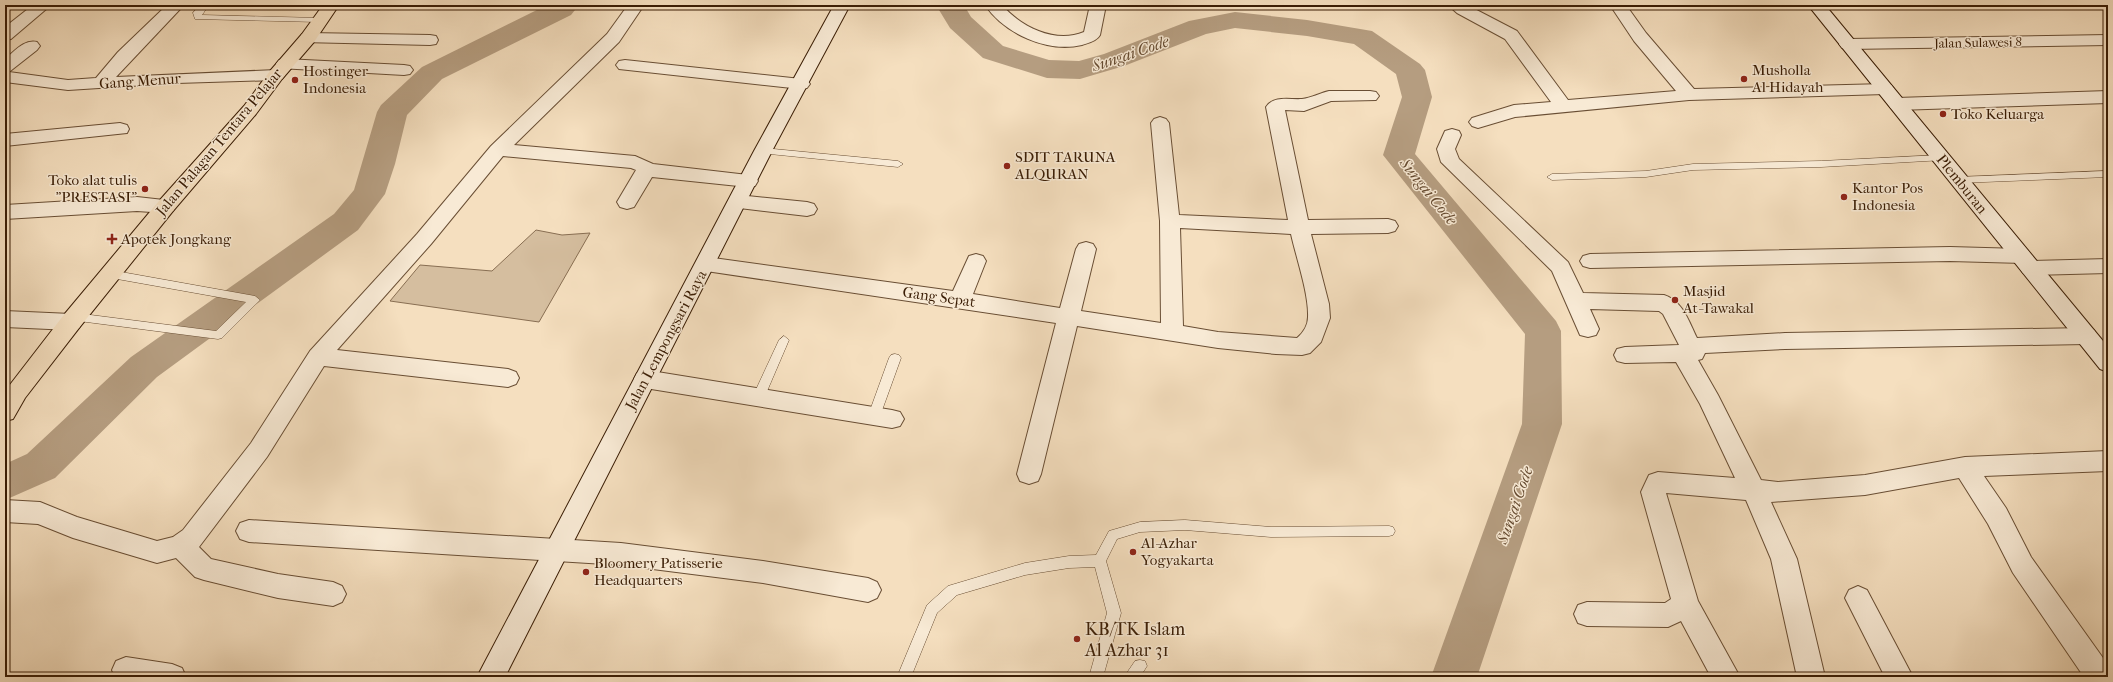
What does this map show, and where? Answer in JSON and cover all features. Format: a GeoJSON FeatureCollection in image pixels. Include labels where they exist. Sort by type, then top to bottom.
{"type":"FeatureCollection","features":[{"type":"Feature","properties":{"kind":"main road","name":"Jalan Palagan Tentara Pelajar"},"geometry":{"type":"LineString","coordinates":[[5,412],[17,392],[73,319],[166,206],[250,110],[281,69],[308,38],[319,20],[331,5]]}},
{"type":"Feature","properties":{"kind":"street"},"geometry":{"type":"LineString","coordinates":[[5,36],[43,5]]}},
{"type":"Feature","properties":{"kind":"street"},"geometry":{"type":"LineString","coordinates":[[101,83],[124,56],[176,5]]}},
{"type":"Feature","properties":{"kind":"street"},"geometry":{"type":"LineString","coordinates":[[5,510],[40,513],[73,527],[157,552],[180,546],[192,538],[259,450],[318,357],[424,239],[498,150],[613,38],[636,5]]}},
{"type":"Feature","properties":{"kind":"street","name":"Jalan Lempongsari Raya"},"geometry":{"type":"LineString","coordinates":[[491,677],[555,550],[706,264],[763,151],[801,84],[842,5]]}},
{"type":"Feature","properties":{"kind":"street"},"geometry":{"type":"LineString","coordinates":[[993,5],[999,13],[1035,37],[1066,41],[1080,40],[1092,35],[1098,5]]}},
{"type":"Feature","properties":{"kind":"street"},"geometry":{"type":"LineString","coordinates":[[1456,5],[1486,22],[1501,27],[1511,35],[1563,106]]}},
{"type":"Feature","properties":{"kind":"street"},"geometry":{"type":"LineString","coordinates":[[1618,5],[1640,37],[1690,94]]}},
{"type":"Feature","properties":{"kind":"street","name":"Plemburan"},"geometry":{"type":"LineString","coordinates":[[1816,5],[2108,363]]}},
{"type":"Feature","properties":{"kind":"street"},"geometry":{"type":"LineString","coordinates":[[308,38],[430,40]]}},
{"type":"Feature","properties":{"kind":"street","name":"Jalan Sulawesi 8"},"geometry":{"type":"LineString","coordinates":[[1848,44],[2108,40]]}},
{"type":"Feature","properties":{"kind":"street"},"geometry":{"type":"LineString","coordinates":[[5,68],[31,46]]}},
{"type":"Feature","properties":{"kind":"street"},"geometry":{"type":"LineString","coordinates":[[625,65],[801,84]]}},
{"type":"Feature","properties":{"kind":"street","name":"Gang Menur"},"geometry":{"type":"LineString","coordinates":[[5,77],[68,85],[281,69],[404,70]]}},
{"type":"Feature","properties":{"kind":"street"},"geometry":{"type":"LineString","coordinates":[[1478,122],[1514,111],[1690,94],[2108,96]]}},
{"type":"Feature","properties":{"kind":"street"},"geometry":{"type":"LineString","coordinates":[[1299,227],[1275,107],[1284,104],[1304,105],[1330,96],[1370,96]]}},
{"type":"Feature","properties":{"kind":"street"},"geometry":{"type":"LineString","coordinates":[[1160,123],[1170,221],[1172,333]]}},
{"type":"Feature","properties":{"kind":"street"},"geometry":{"type":"LineString","coordinates":[[5,140],[120,129]]}},
{"type":"Feature","properties":{"kind":"street"},"geometry":{"type":"LineString","coordinates":[[1452,135],[1446,149],[1451,162],[1561,267],[1588,329]]}},
{"type":"Feature","properties":{"kind":"street"},"geometry":{"type":"LineString","coordinates":[[498,150],[635,162],[645,167],[646,170],[748,181]]}},
{"type":"Feature","properties":{"kind":"street"},"geometry":{"type":"LineString","coordinates":[[627,202],[646,170]]}},
{"type":"Feature","properties":{"kind":"street"},"geometry":{"type":"LineString","coordinates":[[738,202],[807,209]]}},
{"type":"Feature","properties":{"kind":"street"},"geometry":{"type":"LineString","coordinates":[[5,212],[137,204],[166,206]]}},
{"type":"Feature","properties":{"kind":"street"},"geometry":{"type":"LineString","coordinates":[[1170,221],[1299,227],[1388,226]]}},
{"type":"Feature","properties":{"kind":"street","name":"Gang Sepat"},"geometry":{"type":"LineString","coordinates":[[706,264],[960,300],[1172,333],[1276,346],[1302,347],[1313,336],[1319,318],[1318,304],[1299,227]]}},
{"type":"Feature","properties":{"kind":"street"},"geometry":{"type":"LineString","coordinates":[[1029,474],[1067,317],[1086,249]]}},
{"type":"Feature","properties":{"kind":"street"},"geometry":{"type":"LineString","coordinates":[[1590,261],[1950,254],[2026,262],[2108,266]]}},
{"type":"Feature","properties":{"kind":"street"},"geometry":{"type":"LineString","coordinates":[[960,300],[976,261]]}},
{"type":"Feature","properties":{"kind":"street"},"geometry":{"type":"LineString","coordinates":[[1576,301],[1664,303],[1671,310],[1694,352],[1625,355]]}},
{"type":"Feature","properties":{"kind":"street"},"geometry":{"type":"LineString","coordinates":[[5,319],[73,319]]}},
{"type":"Feature","properties":{"kind":"street"},"geometry":{"type":"LineString","coordinates":[[1703,345],[1785,341],[2086,336]]}},
{"type":"Feature","properties":{"kind":"street"},"geometry":{"type":"LineString","coordinates":[[1682,353],[1710,401],[1754,491],[1784,558],[1811,677]]}},
{"type":"Feature","properties":{"kind":"street"},"geometry":{"type":"LineString","coordinates":[[318,357],[440,369],[508,378]]}},
{"type":"Feature","properties":{"kind":"street"},"geometry":{"type":"LineString","coordinates":[[645,379],[759,396],[883,418]]}},
{"type":"Feature","properties":{"kind":"street"},"geometry":{"type":"LineString","coordinates":[[1726,677],[1686,604],[1653,492],[1658,482],[1778,492],[1865,485],[1964,468],[2108,461]]}},
{"type":"Feature","properties":{"kind":"street"},"geometry":{"type":"LineString","coordinates":[[1964,468],[1997,516],[2022,565],[2100,677]]}},
{"type":"Feature","properties":{"kind":"street"},"geometry":{"type":"LineString","coordinates":[[249,531],[621,554],[763,572],[868,590]]}},
{"type":"Feature","properties":{"kind":"street"},"geometry":{"type":"LineString","coordinates":[[180,546],[204,568],[278,586],[333,594]]}},
{"type":"Feature","properties":{"kind":"street"},"geometry":{"type":"LineString","coordinates":[[1858,598],[1899,677]]}},
{"type":"Feature","properties":{"kind":"street"},"geometry":{"type":"LineString","coordinates":[[1586,614],[1668,614],[1686,604]]}},
{"type":"Feature","properties":{"kind":"street"},"geometry":{"type":"LineString","coordinates":[[126,670],[172,677]]}},
{"type":"Feature","properties":{"kind":"lane"},"geometry":{"type":"LineString","coordinates":[[205,5],[197,13],[198,17],[319,20]]}},
{"type":"Feature","properties":{"kind":"lane"},"geometry":{"type":"LineString","coordinates":[[763,151],[898,164]]}},
{"type":"Feature","properties":{"kind":"lane"},"geometry":{"type":"LineString","coordinates":[[1552,177],[1646,174],[1693,167],[1822,164],[1942,158]]}},
{"type":"Feature","properties":{"kind":"lane"},"geometry":{"type":"LineString","coordinates":[[1959,180],[2108,174]]}},
{"type":"Feature","properties":{"kind":"lane"},"geometry":{"type":"LineString","coordinates":[[73,319],[218,335],[255,300],[110,274]]}},
{"type":"Feature","properties":{"kind":"lane"},"geometry":{"type":"LineString","coordinates":[[759,396],[784,340]]}},
{"type":"Feature","properties":{"kind":"lane"},"geometry":{"type":"LineString","coordinates":[[883,418],[896,358]]}},
{"type":"Feature","properties":{"kind":"lane"},"geometry":{"type":"LineString","coordinates":[[1096,677],[1114,613],[1100,561],[1113,536],[1140,527],[1185,525],[1271,532],[1388,531]]}},
{"type":"Feature","properties":{"kind":"lane"},"geometry":{"type":"LineString","coordinates":[[904,677],[932,609],[953,590],[1025,569],[1069,562],[1100,561]]}},
{"type":"Feature","properties":{"kind":"lane"},"geometry":{"type":"LineString","coordinates":[[1131,677],[1140,666]]}},
{"type":"Feature","properties":{"kind":"shaded area"},"geometry":{"type":"Polygon","coordinates":[[[536,230],[562,235],[590,233],[539,322],[390,301],[420,265],[492,271],[536,230]]]}},
{"type":"Feature","properties":{"kind":"waterway"},"geometry":{"type":"LineString","coordinates":[[5,483],[41,466],[144,367],[346,222],[369,194],[379,164],[392,112],[432,73],[561,9],[565,5]]}},
{"type":"Feature","properties":{"kind":"waterway","name":"Sungai Code"},"geometry":{"type":"LineString","coordinates":[[950,5],[960,22],[993,52],[1047,69],[1080,70],[1114,60],[1199,27],[1235,20],[1307,28],[1362,37],[1410,70],[1417,97],[1399,155],[1543,331],[1542,424],[1454,677]]}},
{"type":"Feature","properties":{"kind":"place","name":"Musholla Al Hidayah"},"geometry":{"type":"Point","coordinates":[1744,79]}},
{"type":"Feature","properties":{"kind":"place","name":"Hostinger Indonesia"},"geometry":{"type":"Point","coordinates":[295,80]}},
{"type":"Feature","properties":{"kind":"place","name":"Toko Keluarga"},"geometry":{"type":"Point","coordinates":[1943,114]}},
{"type":"Feature","properties":{"kind":"place","name":"SDIT TARUNA ALQURAN"},"geometry":{"type":"Point","coordinates":[1007,166]}},
{"type":"Feature","properties":{"kind":"place","name":"Toko alat tulis \"PRESTASI\""},"geometry":{"type":"Point","coordinates":[145,189]}},
{"type":"Feature","properties":{"kind":"place","name":"Kantor Pos Indonesia"},"geometry":{"type":"Point","coordinates":[1844,197]}},
{"type":"Feature","properties":{"kind":"place","name":"Apotek Jongkang"},"geometry":{"type":"Point","coordinates":[112,239]}},
{"type":"Feature","properties":{"kind":"place","name":"Masjid At-Tawakal"},"geometry":{"type":"Point","coordinates":[1675,300]}},
{"type":"Feature","properties":{"kind":"place","name":"Al-Azhar Yogyakarta"},"geometry":{"type":"Point","coordinates":[1133,552]}},
{"type":"Feature","properties":{"kind":"place","name":"Bloomery Patisserie Headquarters"},"geometry":{"type":"Point","coordinates":[586,572]}},
{"type":"Feature","properties":{"kind":"place","name":"KB/TK Islam Al Azhar 31"},"geometry":{"type":"Point","coordinates":[1077,639]}}]}
